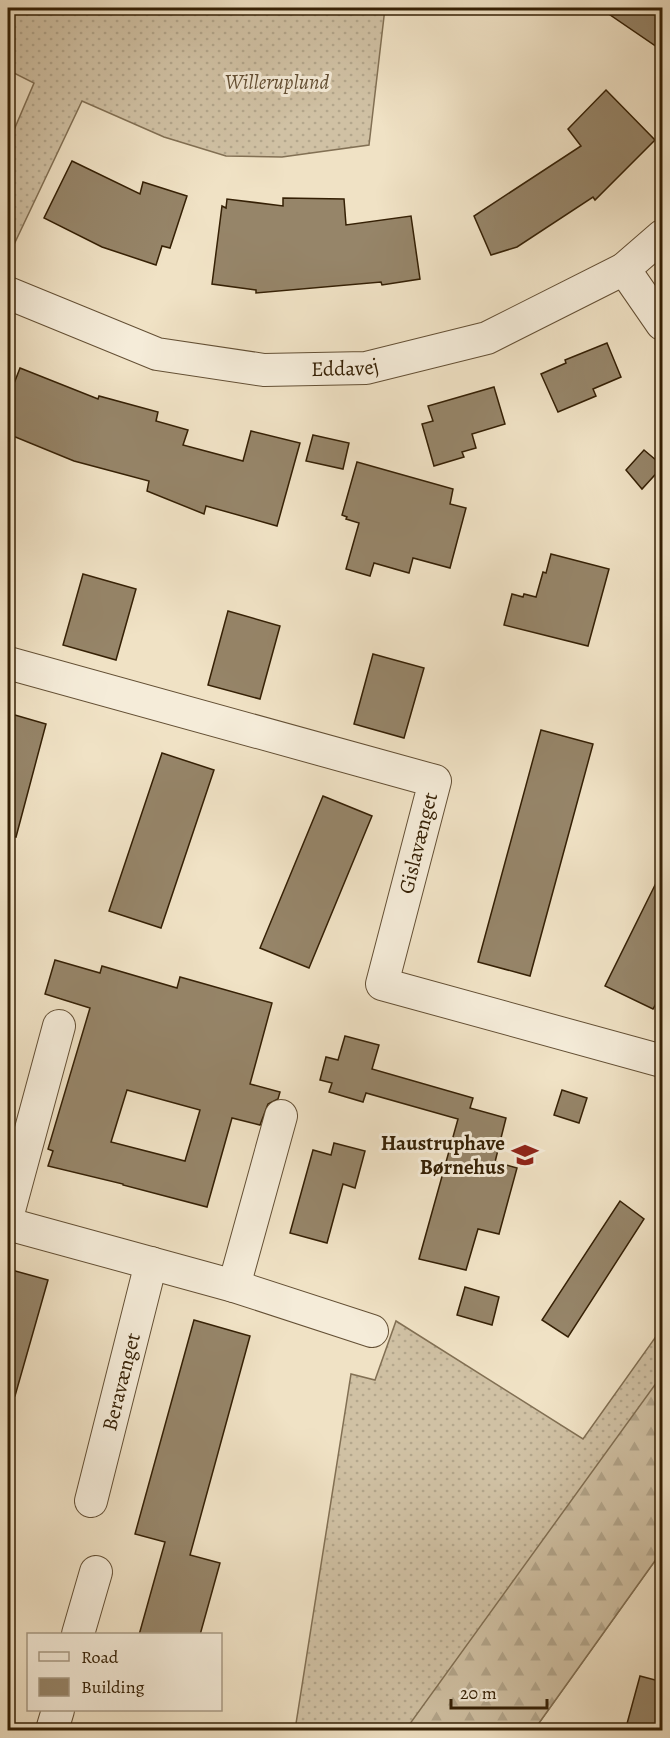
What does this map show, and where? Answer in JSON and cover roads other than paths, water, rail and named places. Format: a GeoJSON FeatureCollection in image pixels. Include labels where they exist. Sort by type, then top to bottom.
{"type":"FeatureCollection","features":[{"type":"Feature","properties":{"kind":"street","name":"Eddavej"},"geometry":{"type":"LineString","coordinates":[[8,293],[157,354],[264,370],[366,368],[487,338],[624,269],[663,236]]}},
{"type":"Feature","properties":{"kind":"street"},"geometry":{"type":"LineString","coordinates":[[624,269],[663,324]]}},
{"type":"Feature","properties":{"kind":"street","name":"Gislavænget"},"geometry":{"type":"LineString","coordinates":[[8,663],[435,781],[382,984],[663,1062]]}},
{"type":"Feature","properties":{"kind":"street"},"geometry":{"type":"LineString","coordinates":[[8,1214],[59,1026]]}},
{"type":"Feature","properties":{"kind":"street"},"geometry":{"type":"LineString","coordinates":[[234,1286],[281,1116]]}},
{"type":"Feature","properties":{"kind":"street"},"geometry":{"type":"LineString","coordinates":[[8,1224],[234,1286],[372,1331]]}},
{"type":"Feature","properties":{"kind":"street","name":"Beravænget"},"geometry":{"type":"LineString","coordinates":[[91,1501],[151,1263]]}},
{"type":"Feature","properties":{"kind":"street"},"geometry":{"type":"LineString","coordinates":[[79,1633],[96,1572]]}},
{"type":"Feature","properties":{"kind":"street"},"geometry":{"type":"LineString","coordinates":[[52,1731],[58,1711]]}},
{"type":"Feature","properties":{"kind":"place","name":"Haustruphave Børnehus"},"geometry":{"type":"Point","coordinates":[525,1155]}},
{"type":"Feature","properties":{"kind":"park label","name":"Willeruplund"},"geometry":{"type":"Point","coordinates":[277,82]}}]}
